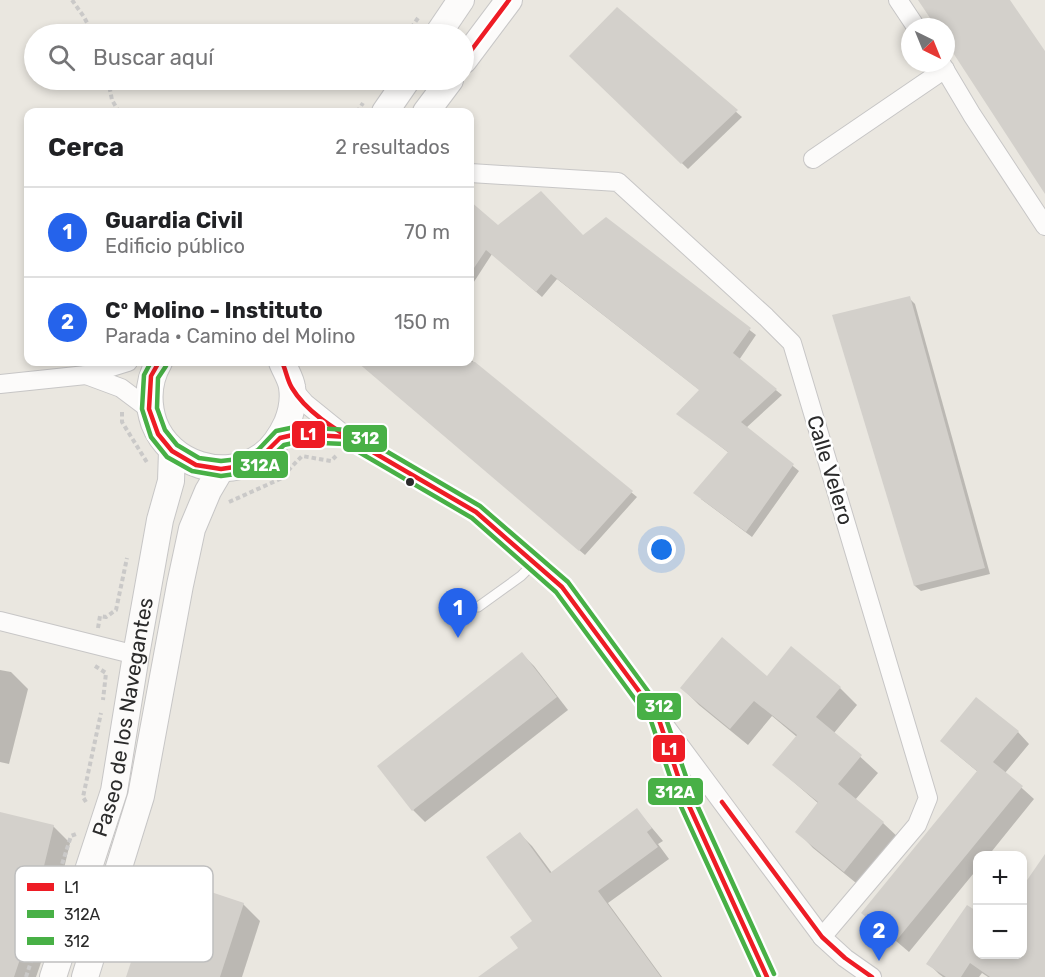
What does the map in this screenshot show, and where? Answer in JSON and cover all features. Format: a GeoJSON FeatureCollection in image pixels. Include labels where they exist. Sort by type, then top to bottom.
{"type":"FeatureCollection","features":[{"type":"Feature","properties":{"kind":"main road"},"geometry":{"type":"LineString","coordinates":[[445,24],[461,0]]}},
{"type":"Feature","properties":{"kind":"main road"},"geometry":{"type":"LineString","coordinates":[[474,47],[509,0]]}},
{"type":"Feature","properties":{"kind":"main road"},"geometry":{"type":"LineString","coordinates":[[388,108],[400,90]]}},
{"type":"Feature","properties":{"kind":"main road"},"geometry":{"type":"LineString","coordinates":[[429,108],[442,90]]}},
{"type":"Feature","properties":{"kind":"main road"},"geometry":{"type":"LineString","coordinates":[[157,366],[151,376],[149,409],[158,434],[172,451],[196,465],[221,469],[241,466],[262,456],[280,438],[291,413],[292,388],[284,366]]}},
{"type":"Feature","properties":{"kind":"main road","name":"Paseo de los Navegantes"},"geometry":{"type":"LineString","coordinates":[[89,866],[114,790],[160,520],[171,481],[172,451]]}},
{"type":"Feature","properties":{"kind":"main road","name":"Paseo de los Navegantes"},"geometry":{"type":"LineString","coordinates":[[119,866],[141,796],[192,529],[207,491],[221,469]]}},
{"type":"Feature","properties":{"kind":"main road","name":"Paseo de los Navegantes"},"geometry":{"type":"LineString","coordinates":[[53,977],[58,962]]}},
{"type":"Feature","properties":{"kind":"main road","name":"Paseo de los Navegantes"},"geometry":{"type":"LineString","coordinates":[[85,977],[90,962]]}},
{"type":"Feature","properties":{"kind":"street"},"geometry":{"type":"LineString","coordinates":[[898,0],[910,18]]}},
{"type":"Feature","properties":{"kind":"street"},"geometry":{"type":"LineString","coordinates":[[813,159],[935,72]]}},
{"type":"Feature","properties":{"kind":"street"},"geometry":{"type":"LineString","coordinates":[[946,72],[972,116],[1045,226]]}},
{"type":"Feature","properties":{"kind":"street","name":"Calle Velero"},"geometry":{"type":"LineString","coordinates":[[474,173],[618,182],[792,343],[928,798],[917,825],[822,937]]}},
{"type":"Feature","properties":{"kind":"street"},"geometry":{"type":"LineString","coordinates":[[0,384],[86,375],[115,366]]}},
{"type":"Feature","properties":{"kind":"street"},"geometry":{"type":"LineString","coordinates":[[86,375],[121,388],[149,409]]}},
{"type":"Feature","properties":{"kind":"street"},"geometry":{"type":"LineString","coordinates":[[292,388],[305,403],[347,437],[476,512],[562,587],[822,937],[844,958],[872,977]]}},
{"type":"Feature","properties":{"kind":"street"},"geometry":{"type":"LineString","coordinates":[[280,438],[297,434],[347,437]]}},
{"type":"Feature","properties":{"kind":"street"},"geometry":{"type":"LineString","coordinates":[[0,621],[136,656]]}},
{"type":"Feature","properties":{"kind":"street"},"geometry":{"type":"LineString","coordinates":[[658,717],[686,797],[767,977]]}},
{"type":"Feature","properties":{"kind":"lane"},"geometry":{"type":"LineString","coordinates":[[478,608],[521,576],[534,563]]}},
{"type":"Feature","properties":{"kind":"path"},"geometry":{"type":"LineString","coordinates":[[72,0],[88,24]]}},
{"type":"Feature","properties":{"kind":"path"},"geometry":{"type":"LineString","coordinates":[[110,90],[117,108]]}},
{"type":"Feature","properties":{"kind":"path"},"geometry":{"type":"LineString","coordinates":[[121,388],[123,422],[150,466]]}},
{"type":"Feature","properties":{"kind":"path"},"geometry":{"type":"LineString","coordinates":[[221,506],[279,479],[302,456],[331,461],[338,454]]}},
{"type":"Feature","properties":{"kind":"path"},"geometry":{"type":"LineString","coordinates":[[84,812],[87,801],[83,797],[102,706],[106,673],[91,663],[100,616],[106,617],[116,610],[128,555]]}},
{"type":"Feature","properties":{"kind":"path"},"geometry":{"type":"LineString","coordinates":[[61,866],[71,836],[78,832]]}},
{"type":"Feature","properties":{"kind":"path"},"geometry":{"type":"LineString","coordinates":[[26,977],[31,962]]}},
{"type":"Feature","properties":{"kind":"building"},"geometry":{"type":"Polygon","coordinates":[[[918,0],[1010,0],[1045,51],[1045,194],[955,56],[955,18],[930,18],[918,0]]]}},
{"type":"Feature","properties":{"kind":"building"},"geometry":{"type":"Polygon","coordinates":[[[617,7],[738,110],[681,164],[569,56],[617,7]]]}},
{"type":"Feature","properties":{"kind":"building"},"geometry":{"type":"Polygon","coordinates":[[[541,191],[583,235],[606,217],[751,328],[733,353],[777,389],[741,422],[794,464],[746,532],[693,493],[728,452],[676,414],[699,390],[551,274],[536,292],[486,250],[474,268],[474,204],[498,225],[541,191]]]}},
{"type":"Feature","properties":{"kind":"building"},"geometry":{"type":"Polygon","coordinates":[[[910,296],[985,568],[914,586],[832,315],[910,296]]]}},
{"type":"Feature","properties":{"kind":"building"},"geometry":{"type":"Polygon","coordinates":[[[475,362],[633,491],[579,551],[362,366],[474,366],[475,362]]]}},
{"type":"Feature","properties":{"kind":"building"},"geometry":{"type":"Polygon","coordinates":[[[722,637],[767,676],[791,646],[841,687],[816,717],[862,755],[838,784],[884,822],[844,872],[795,832],[818,802],[772,765],[797,735],[754,701],[730,729],[680,688],[722,637]]]}},
{"type":"Feature","properties":{"kind":"building"},"geometry":{"type":"Polygon","coordinates":[[[522,652],[557,697],[412,811],[377,766],[522,652]]]}},
{"type":"Feature","properties":{"kind":"building"},"geometry":{"type":"Polygon","coordinates":[[[976,697],[1019,731],[993,762],[1023,786],[896,941],[861,913],[977,771],[940,741],[976,697]]]}},
{"type":"Feature","properties":{"kind":"building"},"geometry":{"type":"Polygon","coordinates":[[[637,808],[652,828],[647,832],[658,847],[598,891],[661,977],[478,977],[518,948],[510,937],[532,921],[486,857],[520,832],[550,873],[637,808]]]}},
{"type":"Feature","properties":{"kind":"building"},"geometry":{"type":"Polygon","coordinates":[[[0,812],[54,825],[44,866],[15,866],[15,962],[19,962],[14,977],[0,977],[0,812]]]}},
{"type":"Feature","properties":{"kind":"building"},"geometry":{"type":"Polygon","coordinates":[[[1045,854],[1045,977],[990,977],[970,963],[961,977],[946,977],[926,964],[967,905],[973,909],[973,959],[1027,959],[1027,880],[1045,854]]]}},
{"type":"Feature","properties":{"kind":"building"},"geometry":{"type":"Polygon","coordinates":[[[213,893],[244,903],[220,977],[126,977],[131,962],[213,962],[213,893]]]}},
{"type":"Feature","properties":{"kind":"transit line","name":"L1"},"geometry":{"type":"LineString","coordinates":[[474,47],[509,0]]}},
{"type":"Feature","properties":{"kind":"transit line","name":"312A"},"geometry":{"type":"LineString","coordinates":[[149,366],[144,375],[142,409],[151,437],[167,457],[192,471],[221,476],[243,473],[266,462],[284,445],[298,442],[345,444],[472,518],[556,592],[651,721],[678,800],[759,977]]}},
{"type":"Feature","properties":{"kind":"transit line","name":"L1"},"geometry":{"type":"LineString","coordinates":[[157,366],[151,376],[149,409],[158,434],[172,451],[196,465],[221,469],[241,466],[262,456],[280,438],[297,434],[347,437],[476,512],[562,587],[658,717],[685,797],[767,977]]}},
{"type":"Feature","properties":{"kind":"transit line","name":"312"},"geometry":{"type":"LineString","coordinates":[[166,366],[158,378],[157,408],[165,430],[177,445],[199,458],[221,461],[239,459],[258,450],[276,431],[295,427],[350,430],[480,506],[568,582],[664,713],[692,794],[774,974]]}},
{"type":"Feature","properties":{"kind":"transit line","name":"L1"},"geometry":{"type":"LineString","coordinates":[[283,366],[292,388],[307,407],[326,423],[368,449]]}},
{"type":"Feature","properties":{"kind":"transit line","name":"L1"},"geometry":{"type":"LineString","coordinates":[[722,802],[822,937],[845,958],[872,977]]}},
{"type":"Feature","properties":{"kind":"place","name":"Guardia Civil"},"geometry":{"type":"Point","coordinates":[458,638]}},
{"type":"Feature","properties":{"kind":"place","name":"Cº Molino - Instituto"},"geometry":{"type":"Point","coordinates":[879,961]}}]}
